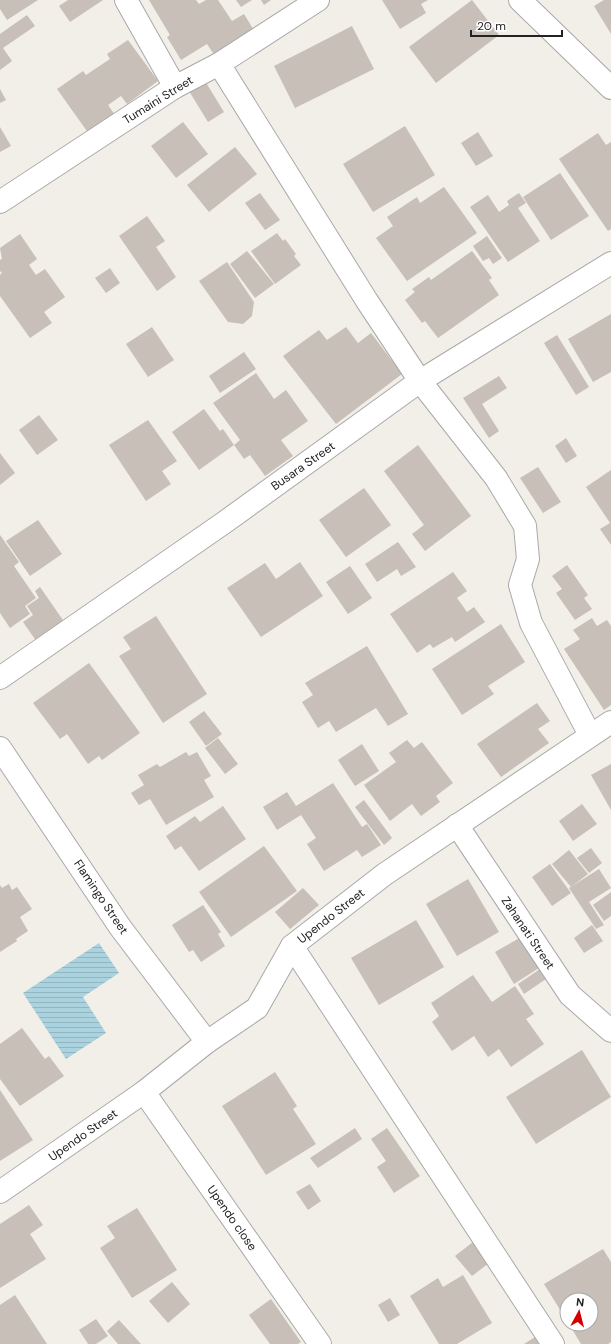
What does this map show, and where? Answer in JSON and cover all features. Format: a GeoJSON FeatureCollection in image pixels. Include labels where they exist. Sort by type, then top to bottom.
{"type":"FeatureCollection","features":[{"type":"Feature","properties":{"kind":"street"},"geometry":{"type":"LineString","coordinates":[[126,0],[175,87]]}},
{"type":"Feature","properties":{"kind":"street","name":"Tumaini Street"},"geometry":{"type":"LineString","coordinates":[[0,202],[175,87],[219,64],[318,0]]}},
{"type":"Feature","properties":{"kind":"street"},"geometry":{"type":"LineString","coordinates":[[520,0],[611,88]]}},
{"type":"Feature","properties":{"kind":"street"},"geometry":{"type":"LineString","coordinates":[[219,64],[328,241],[420,381],[496,478],[525,526],[528,559],[520,585],[531,622],[590,735]]}},
{"type":"Feature","properties":{"kind":"street","name":"Busara Street"},"geometry":{"type":"LineString","coordinates":[[0,678],[225,522],[420,381],[611,263]]}},
{"type":"Feature","properties":{"kind":"street","name":"Upendo Street"},"geometry":{"type":"LineString","coordinates":[[0,1192],[144,1092],[207,1042],[257,1008],[292,946],[384,874],[611,722]]}},
{"type":"Feature","properties":{"kind":"street","name":"Flamingo Street"},"geometry":{"type":"LineString","coordinates":[[0,748],[120,927],[207,1042]]}},
{"type":"Feature","properties":{"kind":"street","name":"Zahanati Street"},"geometry":{"type":"LineString","coordinates":[[457,825],[570,995],[611,1031]]}},
{"type":"Feature","properties":{"kind":"street"},"geometry":{"type":"LineString","coordinates":[[292,946],[553,1344]]}},
{"type":"Feature","properties":{"kind":"street","name":"Upendo close"},"geometry":{"type":"LineString","coordinates":[[144,1092],[320,1344]]}},
{"type":"Feature","properties":{"kind":"water"},"geometry":{"type":"Polygon","coordinates":[[[99,943],[119,973],[83,997],[106,1033],[66,1059],[23,993],[99,943]]]}},
{"type":"Feature","properties":{"kind":"building"},"geometry":{"type":"Polygon","coordinates":[[[0,0],[38,0],[7,20],[0,9],[0,0]]]}},
{"type":"Feature","properties":{"kind":"building"},"geometry":{"type":"Polygon","coordinates":[[[68,0],[103,0],[70,22],[59,6],[68,0]]]}},
{"type":"Feature","properties":{"kind":"building"},"geometry":{"type":"Polygon","coordinates":[[[149,0],[196,0],[199,4],[206,0],[218,0],[232,21],[244,14],[255,32],[215,56],[207,44],[181,60],[167,37],[170,35],[149,0]]]}},
{"type":"Feature","properties":{"kind":"building"},"geometry":{"type":"Polygon","coordinates":[[[236,0],[252,0],[241,7],[236,0]]]}},
{"type":"Feature","properties":{"kind":"building"},"geometry":{"type":"Polygon","coordinates":[[[261,0],[271,0],[264,5],[261,0]]]}},
{"type":"Feature","properties":{"kind":"building"},"geometry":{"type":"Polygon","coordinates":[[[382,0],[428,0],[421,4],[426,13],[400,29],[382,0]]]}},
{"type":"Feature","properties":{"kind":"building"},"geometry":{"type":"Polygon","coordinates":[[[472,0],[499,35],[436,83],[409,47],[472,0]]]}},
{"type":"Feature","properties":{"kind":"building"},"geometry":{"type":"Polygon","coordinates":[[[604,0],[611,0],[611,34],[594,6],[604,0]]]}},
{"type":"Feature","properties":{"kind":"building"},"geometry":{"type":"Polygon","coordinates":[[[27,15],[35,26],[3,48],[12,61],[0,70],[0,34],[27,15]]]}},
{"type":"Feature","properties":{"kind":"building"},"geometry":{"type":"Polygon","coordinates":[[[352,26],[374,69],[295,108],[274,66],[352,26]]]}},
{"type":"Feature","properties":{"kind":"building"},"geometry":{"type":"Polygon","coordinates":[[[128,40],[158,81],[127,104],[121,96],[108,105],[115,115],[89,134],[57,89],[83,71],[86,75],[110,59],[107,54],[128,40]]]}},
{"type":"Feature","properties":{"kind":"building"},"geometry":{"type":"Polygon","coordinates":[[[205,81],[224,112],[208,122],[189,91],[205,81]]]}},
{"type":"Feature","properties":{"kind":"building"},"geometry":{"type":"Polygon","coordinates":[[[0,89],[6,100],[0,103],[0,89]]]}},
{"type":"Feature","properties":{"kind":"building"},"geometry":{"type":"Polygon","coordinates":[[[183,122],[208,154],[176,178],[151,146],[183,122]]]}},
{"type":"Feature","properties":{"kind":"building"},"geometry":{"type":"Polygon","coordinates":[[[405,126],[435,175],[373,212],[343,164],[405,126]]]}},
{"type":"Feature","properties":{"kind":"building"},"geometry":{"type":"Polygon","coordinates":[[[0,127],[11,146],[0,152],[0,127]]]}},
{"type":"Feature","properties":{"kind":"building"},"geometry":{"type":"Polygon","coordinates":[[[478,132],[493,156],[476,166],[461,143],[478,132]]]}},
{"type":"Feature","properties":{"kind":"building"},"geometry":{"type":"Polygon","coordinates":[[[598,133],[606,145],[611,142],[611,229],[608,231],[559,159],[598,133]]]}},
{"type":"Feature","properties":{"kind":"building"},"geometry":{"type":"Polygon","coordinates":[[[235,147],[257,174],[209,212],[187,185],[235,147]]]}},
{"type":"Feature","properties":{"kind":"building"},"geometry":{"type":"Polygon","coordinates":[[[560,173],[589,216],[551,240],[523,197],[560,173]]]}},
{"type":"Feature","properties":{"kind":"building"},"geometry":{"type":"Polygon","coordinates":[[[444,187],[477,233],[407,281],[376,238],[393,226],[387,217],[417,197],[420,203],[444,187]]]}},
{"type":"Feature","properties":{"kind":"building"},"geometry":{"type":"Polygon","coordinates":[[[260,193],[280,220],[265,230],[245,203],[260,193]]]}},
{"type":"Feature","properties":{"kind":"building"},"geometry":{"type":"Polygon","coordinates":[[[519,193],[526,203],[518,208],[540,241],[508,262],[470,207],[488,195],[499,212],[509,205],[507,201],[519,193]]]}},
{"type":"Feature","properties":{"kind":"building"},"geometry":{"type":"Polygon","coordinates":[[[147,216],[165,241],[156,247],[176,277],[157,291],[119,236],[147,216]]]}},
{"type":"Feature","properties":{"kind":"building"},"geometry":{"type":"Polygon","coordinates":[[[277,233],[283,241],[285,239],[296,254],[294,256],[301,265],[275,284],[251,251],[277,233]]]}},
{"type":"Feature","properties":{"kind":"building"},"geometry":{"type":"Polygon","coordinates":[[[20,234],[37,259],[29,265],[36,275],[45,269],[65,297],[44,312],[52,323],[30,338],[0,296],[0,275],[2,273],[0,271],[0,260],[2,259],[0,248],[20,234]]]}},
{"type":"Feature","properties":{"kind":"building"},"geometry":{"type":"Polygon","coordinates":[[[487,236],[502,258],[493,264],[489,258],[483,261],[473,246],[487,236]]]}},
{"type":"Feature","properties":{"kind":"building"},"geometry":{"type":"Polygon","coordinates":[[[247,251],[274,284],[255,298],[230,264],[247,251]]]}},
{"type":"Feature","properties":{"kind":"building"},"geometry":{"type":"Polygon","coordinates":[[[472,251],[492,278],[489,280],[499,295],[438,338],[425,321],[422,323],[405,300],[415,292],[412,289],[429,277],[431,280],[472,251]]]}},
{"type":"Feature","properties":{"kind":"building"},"geometry":{"type":"Polygon","coordinates":[[[227,262],[254,302],[252,316],[243,324],[228,322],[199,281],[227,262]]]}},
{"type":"Feature","properties":{"kind":"building"},"geometry":{"type":"Polygon","coordinates":[[[110,268],[120,283],[106,293],[95,278],[110,268]]]}},
{"type":"Feature","properties":{"kind":"building"},"geometry":{"type":"Polygon","coordinates":[[[611,314],[611,372],[593,382],[568,339],[611,314]]]}},
{"type":"Feature","properties":{"kind":"building"},"geometry":{"type":"Polygon","coordinates":[[[152,327],[174,360],[148,377],[126,344],[152,327]]]}},
{"type":"Feature","properties":{"kind":"building"},"geometry":{"type":"Polygon","coordinates":[[[346,327],[358,343],[371,333],[402,374],[336,424],[283,356],[319,330],[327,340],[346,327]]]}},
{"type":"Feature","properties":{"kind":"building"},"geometry":{"type":"Polygon","coordinates":[[[557,335],[589,387],[576,395],[544,343],[557,335]]]}},
{"type":"Feature","properties":{"kind":"building"},"geometry":{"type":"Polygon","coordinates":[[[244,352],[256,369],[220,393],[209,376],[244,352]]]}},
{"type":"Feature","properties":{"kind":"building"},"geometry":{"type":"Polygon","coordinates":[[[256,373],[274,399],[286,390],[308,421],[281,440],[293,456],[265,476],[250,455],[244,459],[234,445],[240,440],[213,403],[256,373]]]}},
{"type":"Feature","properties":{"kind":"building"},"geometry":{"type":"Polygon","coordinates":[[[499,376],[507,388],[482,404],[499,431],[489,438],[463,398],[499,376]]]}},
{"type":"Feature","properties":{"kind":"building"},"geometry":{"type":"Polygon","coordinates":[[[204,409],[220,431],[223,429],[234,445],[199,470],[172,432],[204,409]]]}},
{"type":"Feature","properties":{"kind":"building"},"geometry":{"type":"Polygon","coordinates":[[[39,415],[58,440],[37,455],[19,430],[39,415]]]}},
{"type":"Feature","properties":{"kind":"building"},"geometry":{"type":"Polygon","coordinates":[[[148,420],[177,461],[162,471],[171,484],[146,501],[109,445],[148,420]]]}},
{"type":"Feature","properties":{"kind":"building"},"geometry":{"type":"Polygon","coordinates":[[[566,438],[577,456],[566,463],[555,446],[566,438]]]}},
{"type":"Feature","properties":{"kind":"building"},"geometry":{"type":"Polygon","coordinates":[[[418,445],[471,516],[425,551],[412,534],[424,525],[384,471],[418,445]]]}},
{"type":"Feature","properties":{"kind":"building"},"geometry":{"type":"Polygon","coordinates":[[[0,453],[15,473],[0,485],[0,453]]]}},
{"type":"Feature","properties":{"kind":"building"},"geometry":{"type":"Polygon","coordinates":[[[538,467],[561,502],[543,513],[520,478],[538,467]]]}},
{"type":"Feature","properties":{"kind":"building"},"geometry":{"type":"Polygon","coordinates":[[[611,470],[611,545],[600,529],[610,523],[586,487],[611,470]]]}},
{"type":"Feature","properties":{"kind":"building"},"geometry":{"type":"Polygon","coordinates":[[[364,488],[391,525],[346,557],[319,520],[364,488]]]}},
{"type":"Feature","properties":{"kind":"building"},"geometry":{"type":"Polygon","coordinates":[[[38,520],[62,554],[30,576],[6,541],[38,520]]]}},
{"type":"Feature","properties":{"kind":"building"},"geometry":{"type":"Polygon","coordinates":[[[0,535],[19,562],[14,566],[36,598],[25,606],[30,614],[10,628],[0,613],[0,535]]]}},
{"type":"Feature","properties":{"kind":"building"},"geometry":{"type":"Polygon","coordinates":[[[398,542],[416,567],[401,576],[397,569],[377,582],[365,564],[398,542]]]}},
{"type":"Feature","properties":{"kind":"building"},"geometry":{"type":"Polygon","coordinates":[[[300,562],[323,596],[261,637],[227,588],[265,563],[276,579],[300,562]]]}},
{"type":"Feature","properties":{"kind":"building"},"geometry":{"type":"Polygon","coordinates":[[[567,565],[588,595],[584,598],[592,609],[575,620],[556,593],[562,589],[552,576],[567,565]]]}},
{"type":"Feature","properties":{"kind":"building"},"geometry":{"type":"Polygon","coordinates":[[[350,566],[372,598],[348,614],[326,582],[350,566]]]}},
{"type":"Feature","properties":{"kind":"building"},"geometry":{"type":"Polygon","coordinates":[[[453,572],[467,591],[457,598],[467,612],[474,607],[485,622],[455,642],[452,637],[433,648],[430,644],[417,653],[390,614],[453,572]]]}},
{"type":"Feature","properties":{"kind":"building"},"geometry":{"type":"Polygon","coordinates":[[[40,587],[65,623],[37,642],[23,622],[33,615],[27,606],[39,598],[35,591],[40,587]]]}},
{"type":"Feature","properties":{"kind":"building"},"geometry":{"type":"Polygon","coordinates":[[[156,616],[207,694],[163,723],[119,656],[131,649],[123,637],[156,616]]]}},
{"type":"Feature","properties":{"kind":"building"},"geometry":{"type":"Polygon","coordinates":[[[592,618],[597,626],[607,620],[611,626],[611,705],[604,710],[564,649],[580,639],[573,630],[592,618]]]}},
{"type":"Feature","properties":{"kind":"building"},"geometry":{"type":"Polygon","coordinates":[[[501,624],[525,662],[488,686],[494,694],[462,715],[432,669],[501,624]]]}},
{"type":"Feature","properties":{"kind":"building"},"geometry":{"type":"Polygon","coordinates":[[[367,646],[408,714],[388,726],[376,708],[336,732],[329,721],[318,728],[302,702],[313,695],[305,683],[367,646]]]}},
{"type":"Feature","properties":{"kind":"building"},"geometry":{"type":"Polygon","coordinates":[[[89,663],[140,733],[102,760],[99,756],[88,764],[67,734],[60,739],[33,703],[89,663]]]}},
{"type":"Feature","properties":{"kind":"building"},"geometry":{"type":"Polygon","coordinates":[[[537,703],[550,721],[538,729],[549,743],[501,777],[477,744],[537,703]]]}},
{"type":"Feature","properties":{"kind":"building"},"geometry":{"type":"Polygon","coordinates":[[[204,711],[222,734],[206,746],[189,722],[204,711]]]}},
{"type":"Feature","properties":{"kind":"building"},"geometry":{"type":"Polygon","coordinates":[[[218,738],[238,764],[225,774],[205,748],[218,738]]]}},
{"type":"Feature","properties":{"kind":"building"},"geometry":{"type":"Polygon","coordinates":[[[407,740],[414,748],[422,742],[453,783],[436,796],[440,802],[421,816],[412,804],[390,821],[364,785],[396,762],[389,753],[407,740]]]}},
{"type":"Feature","properties":{"kind":"building"},"geometry":{"type":"Polygon","coordinates":[[[362,744],[379,771],[355,786],[338,760],[362,744]]]}},
{"type":"Feature","properties":{"kind":"building"},"geometry":{"type":"Polygon","coordinates":[[[186,752],[189,756],[197,752],[211,776],[204,780],[214,797],[166,825],[150,799],[139,805],[131,793],[144,785],[138,775],[157,764],[160,767],[186,752]]]}},
{"type":"Feature","properties":{"kind":"building"},"geometry":{"type":"Polygon","coordinates":[[[611,764],[611,810],[591,775],[611,764]]]}},
{"type":"Feature","properties":{"kind":"building"},"geometry":{"type":"Polygon","coordinates":[[[333,783],[362,827],[367,824],[381,845],[362,857],[357,850],[324,871],[307,844],[316,838],[301,815],[277,830],[263,807],[287,792],[296,806],[333,783]]]}},
{"type":"Feature","properties":{"kind":"building"},"geometry":{"type":"Polygon","coordinates":[[[364,800],[392,838],[384,845],[355,807],[364,800]]]}},
{"type":"Feature","properties":{"kind":"building"},"geometry":{"type":"Polygon","coordinates":[[[582,804],[597,824],[573,841],[559,821],[582,804]]]}},
{"type":"Feature","properties":{"kind":"building"},"geometry":{"type":"Polygon","coordinates":[[[223,806],[246,839],[199,871],[181,846],[175,850],[166,836],[195,816],[200,822],[223,806]]]}},
{"type":"Feature","properties":{"kind":"building"},"geometry":{"type":"Polygon","coordinates":[[[264,846],[297,891],[231,937],[199,892],[264,846]]]}},
{"type":"Feature","properties":{"kind":"building"},"geometry":{"type":"Polygon","coordinates":[[[591,848],[602,863],[589,873],[577,858],[591,848]]]}},
{"type":"Feature","properties":{"kind":"building"},"geometry":{"type":"Polygon","coordinates":[[[569,850],[588,874],[571,887],[552,864],[569,850]]]}},
{"type":"Feature","properties":{"kind":"building"},"geometry":{"type":"Polygon","coordinates":[[[550,864],[571,893],[552,906],[532,877],[550,864]]]}},
{"type":"Feature","properties":{"kind":"building"},"geometry":{"type":"Polygon","coordinates":[[[599,869],[611,888],[589,902],[604,925],[596,929],[569,888],[599,869]]]}},
{"type":"Feature","properties":{"kind":"building"},"geometry":{"type":"Polygon","coordinates":[[[468,879],[499,932],[457,956],[426,904],[468,879]]]}},
{"type":"Feature","properties":{"kind":"building"},"geometry":{"type":"Polygon","coordinates":[[[9,884],[12,890],[17,887],[32,909],[20,917],[28,931],[16,939],[17,941],[0,952],[0,885],[2,888],[9,884]]]}},
{"type":"Feature","properties":{"kind":"building"},"geometry":{"type":"Polygon","coordinates":[[[303,888],[319,905],[290,929],[275,912],[303,888]]]}},
{"type":"Feature","properties":{"kind":"building"},"geometry":{"type":"Polygon","coordinates":[[[611,892],[611,916],[604,921],[593,905],[611,892]]]}},
{"type":"Feature","properties":{"kind":"building"},"geometry":{"type":"Polygon","coordinates":[[[203,905],[221,932],[218,934],[225,946],[201,962],[193,950],[189,952],[172,925],[203,905]]]}},
{"type":"Feature","properties":{"kind":"building"},"geometry":{"type":"Polygon","coordinates":[[[416,920],[444,967],[379,1005],[351,958],[416,920]]]}},
{"type":"Feature","properties":{"kind":"building"},"geometry":{"type":"Polygon","coordinates":[[[592,925],[603,941],[584,953],[574,938],[592,925]]]}},
{"type":"Feature","properties":{"kind":"building"},"geometry":{"type":"Polygon","coordinates":[[[523,936],[542,966],[514,984],[495,952],[523,936]]]}},
{"type":"Feature","properties":{"kind":"building"},"geometry":{"type":"Polygon","coordinates":[[[540,969],[546,979],[524,994],[518,984],[540,969]]]}},
{"type":"Feature","properties":{"kind":"building"},"geometry":{"type":"Polygon","coordinates":[[[473,975],[492,1002],[515,986],[534,1014],[526,1019],[544,1044],[511,1067],[499,1049],[488,1057],[474,1036],[452,1051],[432,1022],[439,1016],[431,1003],[473,975]]]}},
{"type":"Feature","properties":{"kind":"building"},"geometry":{"type":"Polygon","coordinates":[[[22,1028],[45,1059],[49,1056],[64,1076],[20,1106],[0,1079],[0,1044],[22,1028]]]}},
{"type":"Feature","properties":{"kind":"building"},"geometry":{"type":"Polygon","coordinates":[[[582,1050],[611,1097],[536,1144],[506,1097],[582,1050]]]}},
{"type":"Feature","properties":{"kind":"building"},"geometry":{"type":"Polygon","coordinates":[[[275,1072],[297,1106],[293,1109],[316,1144],[266,1175],[222,1106],[275,1072]]]}},
{"type":"Feature","properties":{"kind":"building"},"geometry":{"type":"Polygon","coordinates":[[[0,1090],[33,1140],[0,1161],[0,1090]]]}},
{"type":"Feature","properties":{"kind":"building"},"geometry":{"type":"Polygon","coordinates":[[[355,1128],[362,1139],[318,1168],[310,1158],[355,1128]]]}},
{"type":"Feature","properties":{"kind":"building"},"geometry":{"type":"Polygon","coordinates":[[[387,1128],[420,1176],[394,1193],[377,1167],[386,1161],[371,1139],[387,1128]]]}},
{"type":"Feature","properties":{"kind":"building"},"geometry":{"type":"Polygon","coordinates":[[[310,1184],[321,1201],[308,1210],[296,1192],[310,1184]]]}},
{"type":"Feature","properties":{"kind":"building"},"geometry":{"type":"Polygon","coordinates":[[[29,1205],[43,1225],[30,1234],[46,1259],[0,1288],[0,1224],[29,1205]]]}},
{"type":"Feature","properties":{"kind":"building"},"geometry":{"type":"Polygon","coordinates":[[[137,1208],[177,1270],[132,1298],[100,1248],[115,1238],[107,1226],[137,1208]]]}},
{"type":"Feature","properties":{"kind":"building"},"geometry":{"type":"Polygon","coordinates":[[[473,1242],[489,1263],[472,1276],[455,1256],[473,1242]]]}},
{"type":"Feature","properties":{"kind":"building"},"geometry":{"type":"Polygon","coordinates":[[[603,1249],[611,1262],[611,1342],[608,1344],[581,1344],[574,1332],[599,1332],[599,1292],[559,1292],[559,1308],[544,1284],[603,1249]]]}},
{"type":"Feature","properties":{"kind":"building"},"geometry":{"type":"Polygon","coordinates":[[[463,1275],[492,1323],[457,1344],[439,1344],[410,1296],[438,1278],[443,1287],[463,1275]]]}},
{"type":"Feature","properties":{"kind":"building"},"geometry":{"type":"Polygon","coordinates":[[[172,1282],[190,1304],[168,1323],[149,1301],[172,1282]]]}},
{"type":"Feature","properties":{"kind":"building"},"geometry":{"type":"Polygon","coordinates":[[[15,1295],[47,1344],[0,1344],[0,1305],[15,1295]]]}},
{"type":"Feature","properties":{"kind":"building"},"geometry":{"type":"Polygon","coordinates":[[[390,1298],[400,1315],[388,1322],[378,1305],[390,1298]]]}},
{"type":"Feature","properties":{"kind":"building"},"geometry":{"type":"Polygon","coordinates":[[[271,1299],[301,1342],[298,1344],[270,1344],[249,1315],[271,1299]]]}},
{"type":"Feature","properties":{"kind":"building"},"geometry":{"type":"Polygon","coordinates":[[[96,1319],[108,1336],[96,1344],[88,1344],[79,1330],[96,1319]]]}},
{"type":"Feature","properties":{"kind":"building"},"geometry":{"type":"Polygon","coordinates":[[[119,1320],[141,1344],[118,1344],[107,1331],[119,1320]]]}},
{"type":"Feature","properties":{"kind":"building"},"geometry":{"type":"Polygon","coordinates":[[[535,1337],[539,1344],[524,1344],[535,1337]]]}}]}
